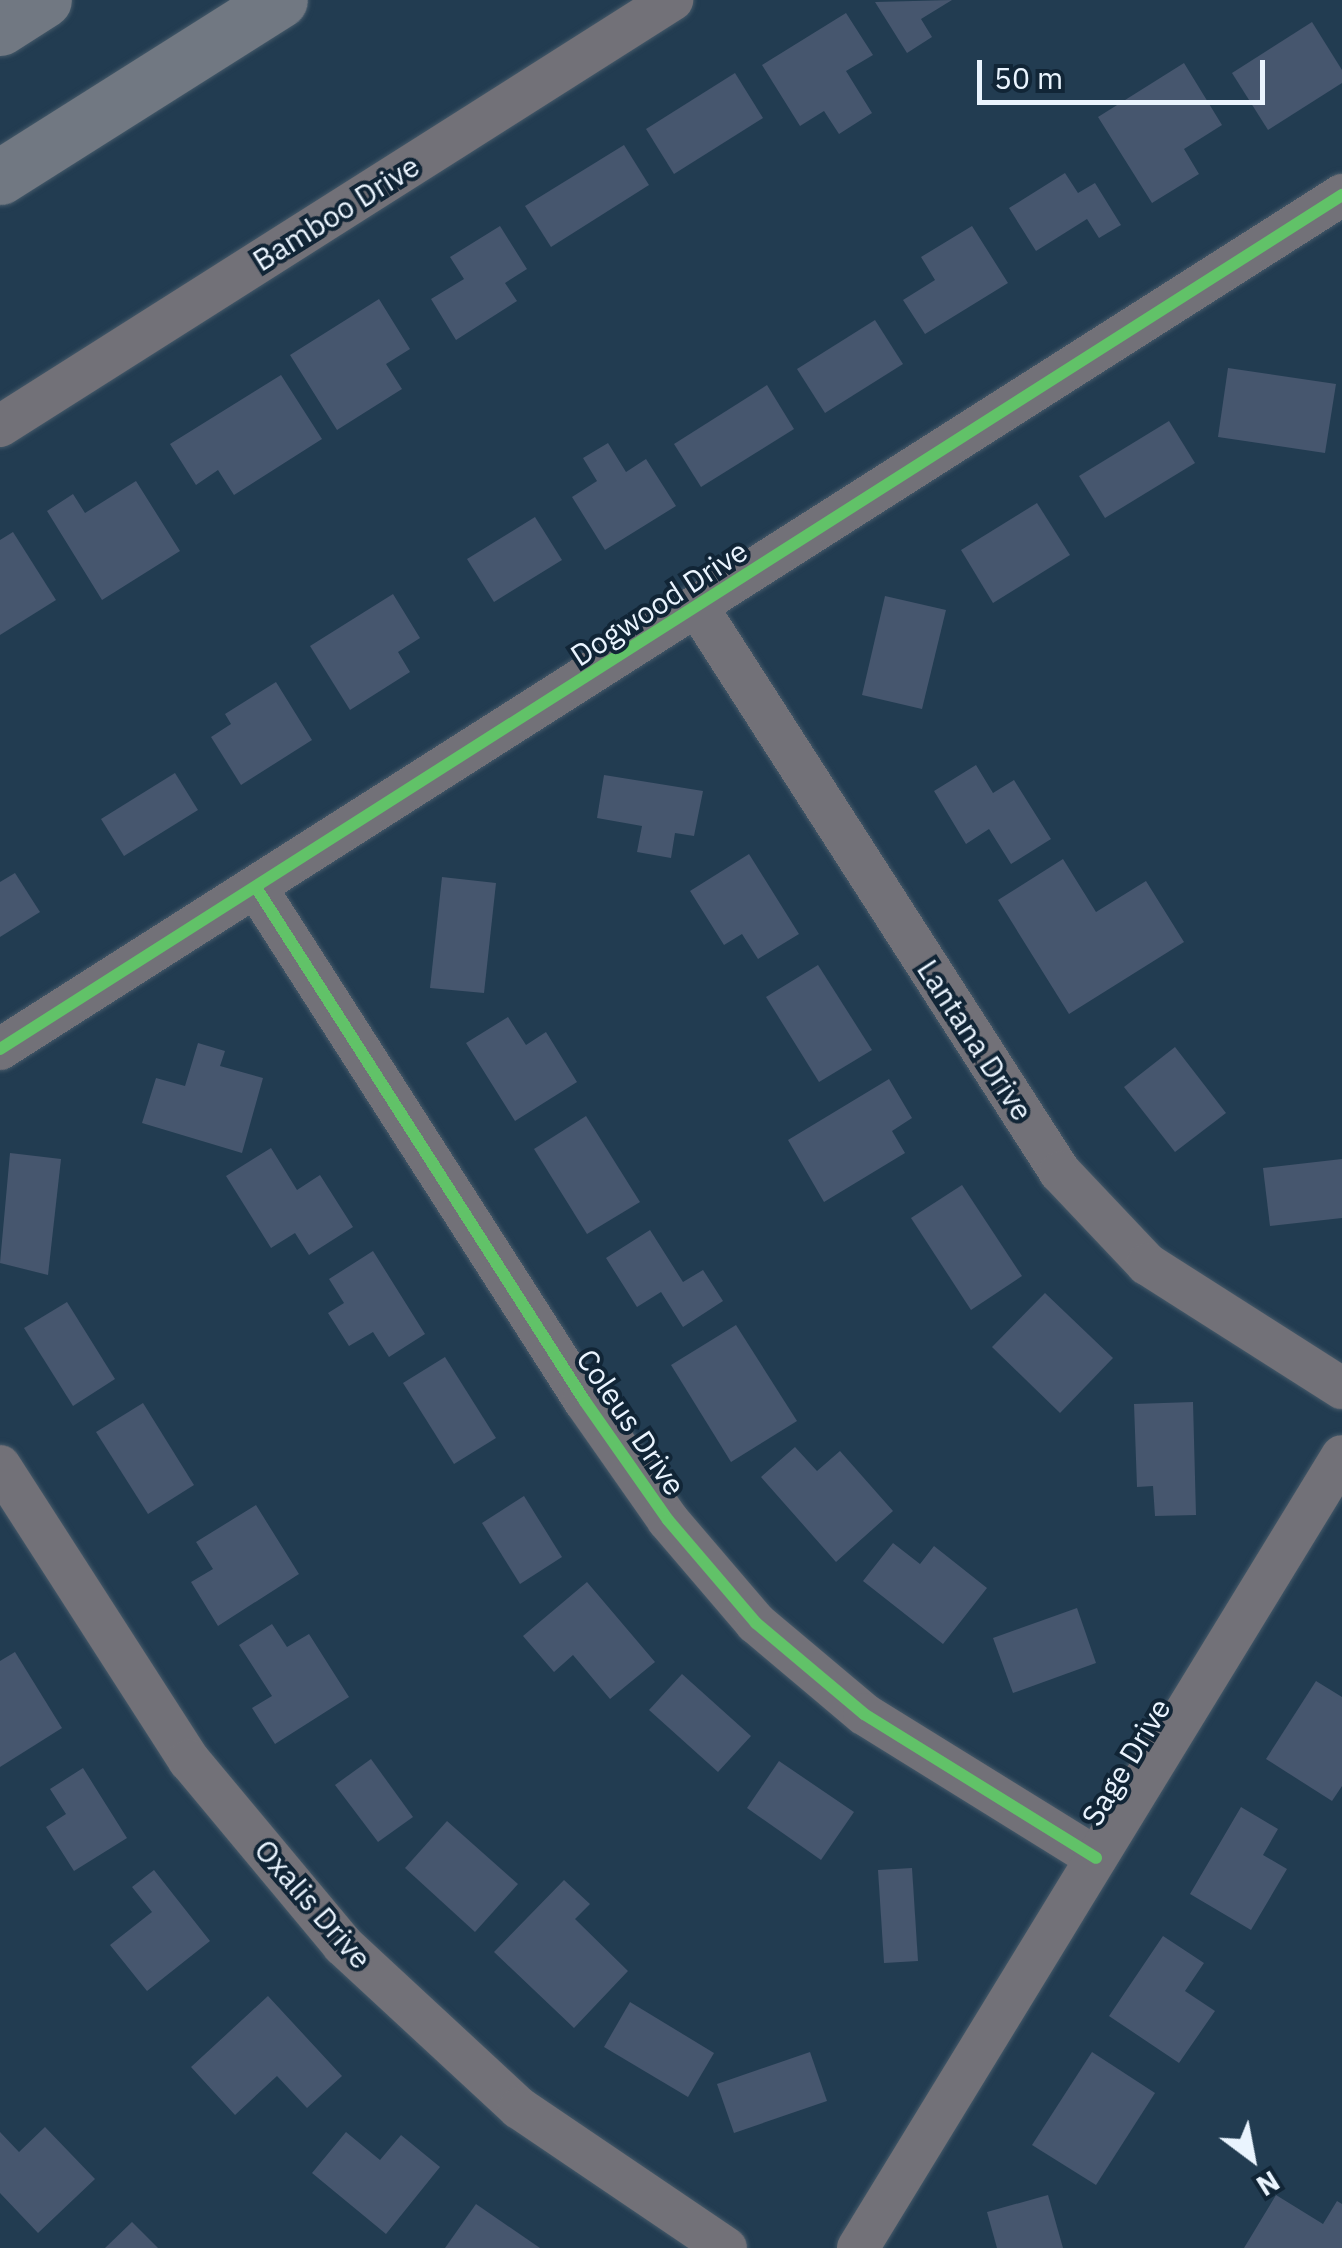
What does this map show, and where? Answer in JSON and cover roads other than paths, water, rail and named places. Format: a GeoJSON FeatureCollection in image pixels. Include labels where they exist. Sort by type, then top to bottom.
{"type":"FeatureCollection","features":[{"type":"Feature","properties":{"kind":"highway"},"geometry":{"type":"LineString","coordinates":[[0,28],[44,0]]}},
{"type":"Feature","properties":{"kind":"highway"},"geometry":{"type":"LineString","coordinates":[[0,177],[280,0]]}},
{"type":"Feature","properties":{"kind":"street","name":"Bamboo Drive"},"geometry":{"type":"LineString","coordinates":[[0,426],[672,0]]}},
{"type":"Feature","properties":{"kind":"street","name":"Dogwood Drive"},"geometry":{"type":"LineString","coordinates":[[0,1049],[1337,209]]}},
{"type":"Feature","properties":{"kind":"street","name":"Lantana Drive"},"geometry":{"type":"LineString","coordinates":[[698,608],[1060,1172],[1147,1264],[1342,1388]]}},
{"type":"Feature","properties":{"kind":"street","name":"Coleus Drive"},"geometry":{"type":"LineString","coordinates":[[256,889],[584,1400],[668,1520],[756,1623],[864,1714],[1096,1858]]}},
{"type":"Feature","properties":{"kind":"street","name":"Sage Drive"},"geometry":{"type":"LineString","coordinates":[[858,2248],[1342,1456]]}},
{"type":"Feature","properties":{"kind":"street","name":"Oxalis Drive"},"geometry":{"type":"LineString","coordinates":[[0,1466],[189,1760],[343,1945],[518,2108],[726,2248]]}}]}
